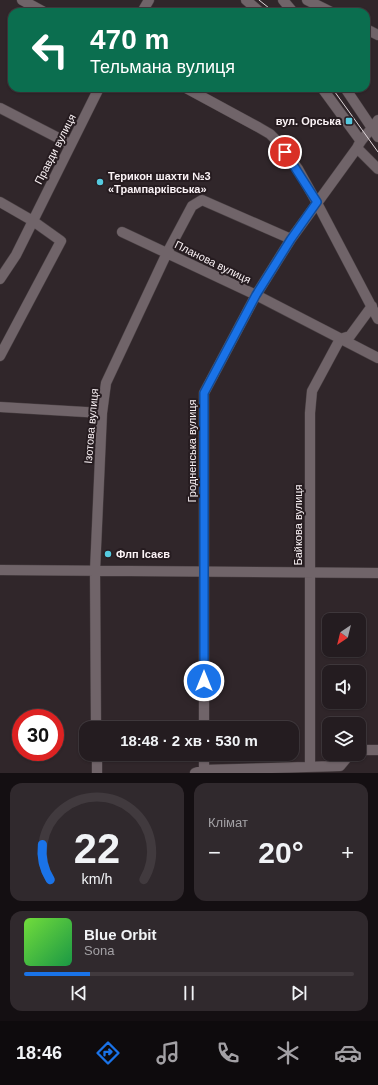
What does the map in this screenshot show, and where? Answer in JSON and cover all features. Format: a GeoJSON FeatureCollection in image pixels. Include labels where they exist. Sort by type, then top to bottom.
{"type":"FeatureCollection","features":[{"type":"Feature","properties":{"kind":"street"},"geometry":{"type":"LineString","coordinates":[[22,0],[37,8]]}},
{"type":"Feature","properties":{"kind":"street"},"geometry":{"type":"LineString","coordinates":[[246,0],[255,8]]}},
{"type":"Feature","properties":{"kind":"street"},"geometry":{"type":"LineString","coordinates":[[283,0],[290,8]]}},
{"type":"Feature","properties":{"kind":"street"},"geometry":{"type":"LineString","coordinates":[[307,0],[323,8]]}},
{"type":"Feature","properties":{"kind":"street","name":"Правди вулиця"},"geometry":{"type":"LineString","coordinates":[[0,279],[16,255],[97,92]]}},
{"type":"Feature","properties":{"kind":"street"},"geometry":{"type":"LineString","coordinates":[[193,92],[270,134],[280,144],[298,169],[317,202],[378,320]]}},
{"type":"Feature","properties":{"kind":"street"},"geometry":{"type":"LineString","coordinates":[[325,92],[359,144],[378,169]]}},
{"type":"Feature","properties":{"kind":"street"},"geometry":{"type":"LineString","coordinates":[[349,92],[375,133]]}},
{"type":"Feature","properties":{"kind":"street"},"geometry":{"type":"LineString","coordinates":[[0,108],[70,144]]}},
{"type":"Feature","properties":{"kind":"street"},"geometry":{"type":"LineString","coordinates":[[375,133],[378,120]]}},
{"type":"Feature","properties":{"kind":"street","name":"Гродненська вулиця"},"geometry":{"type":"LineString","coordinates":[[204,721],[204,393],[256,295],[291,239],[359,144],[375,133]]}},
{"type":"Feature","properties":{"kind":"street","name":"Ізотова вулиця"},"geometry":{"type":"LineString","coordinates":[[96,721],[95,571],[102,413],[106,383],[167,253],[192,206],[202,200],[291,239]]}},
{"type":"Feature","properties":{"kind":"street"},"geometry":{"type":"LineString","coordinates":[[0,202],[33,221],[61,241],[0,356]]}},
{"type":"Feature","properties":{"kind":"street","name":"Планова вулиця"},"geometry":{"type":"LineString","coordinates":[[122,232],[256,295],[378,358]]}},
{"type":"Feature","properties":{"kind":"street","name":"Байкова вулиця"},"geometry":{"type":"LineString","coordinates":[[310,767],[310,413],[312,391],[340,339],[350,336],[372,306]]}},
{"type":"Feature","properties":{"kind":"street"},"geometry":{"type":"LineString","coordinates":[[0,407],[102,413]]}},
{"type":"Feature","properties":{"kind":"street"},"geometry":{"type":"LineString","coordinates":[[0,570],[378,573]]}},
{"type":"Feature","properties":{"kind":"street"},"geometry":{"type":"LineString","coordinates":[[366,750],[378,750]]}},
{"type":"Feature","properties":{"kind":"street"},"geometry":{"type":"LineString","coordinates":[[96,761],[97,773]]}},
{"type":"Feature","properties":{"kind":"street"},"geometry":{"type":"LineString","coordinates":[[202,761],[200,771],[310,767],[339,770],[345,761]]}},
{"type":"Feature","properties":{"kind":"tram line"},"geometry":{"type":"LineString","coordinates":[[259,0],[269,8]]}},
{"type":"Feature","properties":{"kind":"tram line"},"geometry":{"type":"LineString","coordinates":[[335,92],[378,152]]}},
{"type":"Feature","properties":{"kind":"place","name":"вул. Орська"},"geometry":{"type":"Point","coordinates":[349,121]}},
{"type":"Feature","properties":{"kind":"place","name":"Терикон шахти №3 «Трампарківська»"},"geometry":{"type":"Point","coordinates":[100,182]}},
{"type":"Feature","properties":{"kind":"place","name":"Флп Ісаєв"},"geometry":{"type":"Point","coordinates":[108,554]}},
{"type":"Feature","properties":{"kind":"route"},"geometry":{"type":"LineString","coordinates":[[204,681],[204,393],[256,295],[291,239],[317,202],[298,169],[285,152]]}}]}
